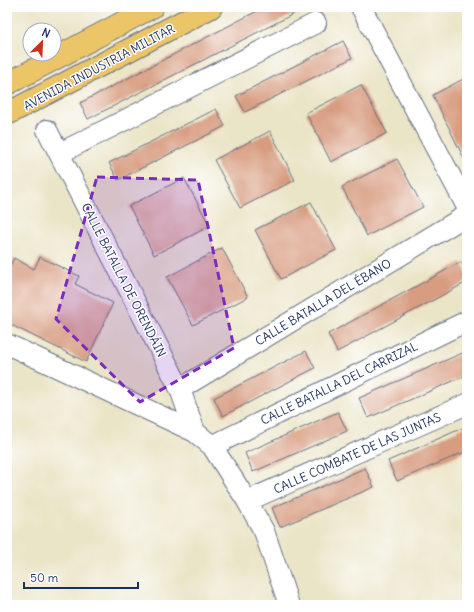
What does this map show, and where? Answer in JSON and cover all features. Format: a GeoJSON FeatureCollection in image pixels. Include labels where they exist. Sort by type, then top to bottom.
{"type":"FeatureCollection","features":[{"type":"Feature","properties":{"kind":"main road"},"geometry":{"type":"LineString","coordinates":[[7,84],[152,7]]}},
{"type":"Feature","properties":{"kind":"main road","name":"AVENIDA INDUSTRIA MILITAR"},"geometry":{"type":"LineString","coordinates":[[7,114],[212,7]]}},
{"type":"Feature","properties":{"kind":"street"},"geometry":{"type":"LineString","coordinates":[[361,7],[467,207]]}},
{"type":"Feature","properties":{"kind":"street"},"geometry":{"type":"LineString","coordinates":[[60,153],[316,23]]}},
{"type":"Feature","properties":{"kind":"street","name":"CALLE BATALLA DE ORENDÁIN"},"geometry":{"type":"LineString","coordinates":[[47,130],[180,389],[195,432]]}},
{"type":"Feature","properties":{"kind":"street","name":"CALLE BATALLA DEL ÉBANO"},"geometry":{"type":"LineString","coordinates":[[180,389],[467,215]]}},
{"type":"Feature","properties":{"kind":"street","name":"CALLE BATALLA DEL CARRIZAL"},"geometry":{"type":"LineString","coordinates":[[212,446],[467,320]]}},
{"type":"Feature","properties":{"kind":"street"},"geometry":{"type":"LineString","coordinates":[[7,344],[195,432],[212,446],[264,531],[289,605]]}},
{"type":"Feature","properties":{"kind":"street","name":"CALLE COMBATE DE LAS JUNTAS"},"geometry":{"type":"LineString","coordinates":[[247,501],[467,404]]}},
{"type":"Feature","properties":{"kind":"highlighted area"},"geometry":{"type":"Polygon","coordinates":[[[97,177],[198,180],[234,348],[140,402],[56,319],[97,177]]]}},
{"type":"Feature","properties":{"kind":"building"},"geometry":{"type":"Polygon","coordinates":[[[265,7],[307,7],[88,119],[80,103],[265,7]]]}},
{"type":"Feature","properties":{"kind":"building"},"geometry":{"type":"Polygon","coordinates":[[[343,41],[352,58],[245,112],[236,96],[343,41]]]}},
{"type":"Feature","properties":{"kind":"building"},"geometry":{"type":"Polygon","coordinates":[[[467,77],[467,165],[433,95],[467,77]]]}},
{"type":"Feature","properties":{"kind":"building"},"geometry":{"type":"Polygon","coordinates":[[[361,85],[387,133],[331,162],[306,113],[361,85]]]}},
{"type":"Feature","properties":{"kind":"building"},"geometry":{"type":"Polygon","coordinates":[[[216,109],[225,126],[118,180],[109,163],[216,109]]]}},
{"type":"Feature","properties":{"kind":"building"},"geometry":{"type":"Polygon","coordinates":[[[270,131],[295,180],[240,208],[214,160],[270,131]]]}},
{"type":"Feature","properties":{"kind":"building"},"geometry":{"type":"Polygon","coordinates":[[[397,159],[423,207],[367,236],[342,187],[397,159]]]}},
{"type":"Feature","properties":{"kind":"building"},"geometry":{"type":"Polygon","coordinates":[[[184,178],[210,226],[154,255],[129,206],[184,178]]]}},
{"type":"Feature","properties":{"kind":"building"},"geometry":{"type":"Polygon","coordinates":[[[311,202],[336,250],[281,279],[255,230],[311,202]]]}},
{"type":"Feature","properties":{"kind":"building"},"geometry":{"type":"Polygon","coordinates":[[[222,248],[248,297],[193,325],[167,277],[222,248]]]}},
{"type":"Feature","properties":{"kind":"building"},"geometry":{"type":"Polygon","coordinates":[[[40,257],[79,276],[75,284],[113,303],[86,362],[7,323],[7,272],[14,258],[34,269],[40,257]]]}},
{"type":"Feature","properties":{"kind":"building"},"geometry":{"type":"Polygon","coordinates":[[[461,262],[467,273],[467,282],[337,352],[328,334],[461,262]]]}},
{"type":"Feature","properties":{"kind":"building"},"geometry":{"type":"Polygon","coordinates":[[[306,351],[315,368],[223,416],[214,398],[306,351]]]}},
{"type":"Feature","properties":{"kind":"building"},"geometry":{"type":"Polygon","coordinates":[[[467,351],[467,375],[368,418],[359,398],[467,351]]]}},
{"type":"Feature","properties":{"kind":"building"},"geometry":{"type":"Polygon","coordinates":[[[338,412],[347,431],[253,472],[245,453],[338,412]]]}},
{"type":"Feature","properties":{"kind":"building"},"geometry":{"type":"Polygon","coordinates":[[[467,426],[467,451],[397,481],[388,461],[467,426]]]}},
{"type":"Feature","properties":{"kind":"building"},"geometry":{"type":"Polygon","coordinates":[[[365,468],[374,487],[280,527],[272,508],[365,468]]]}}]}
